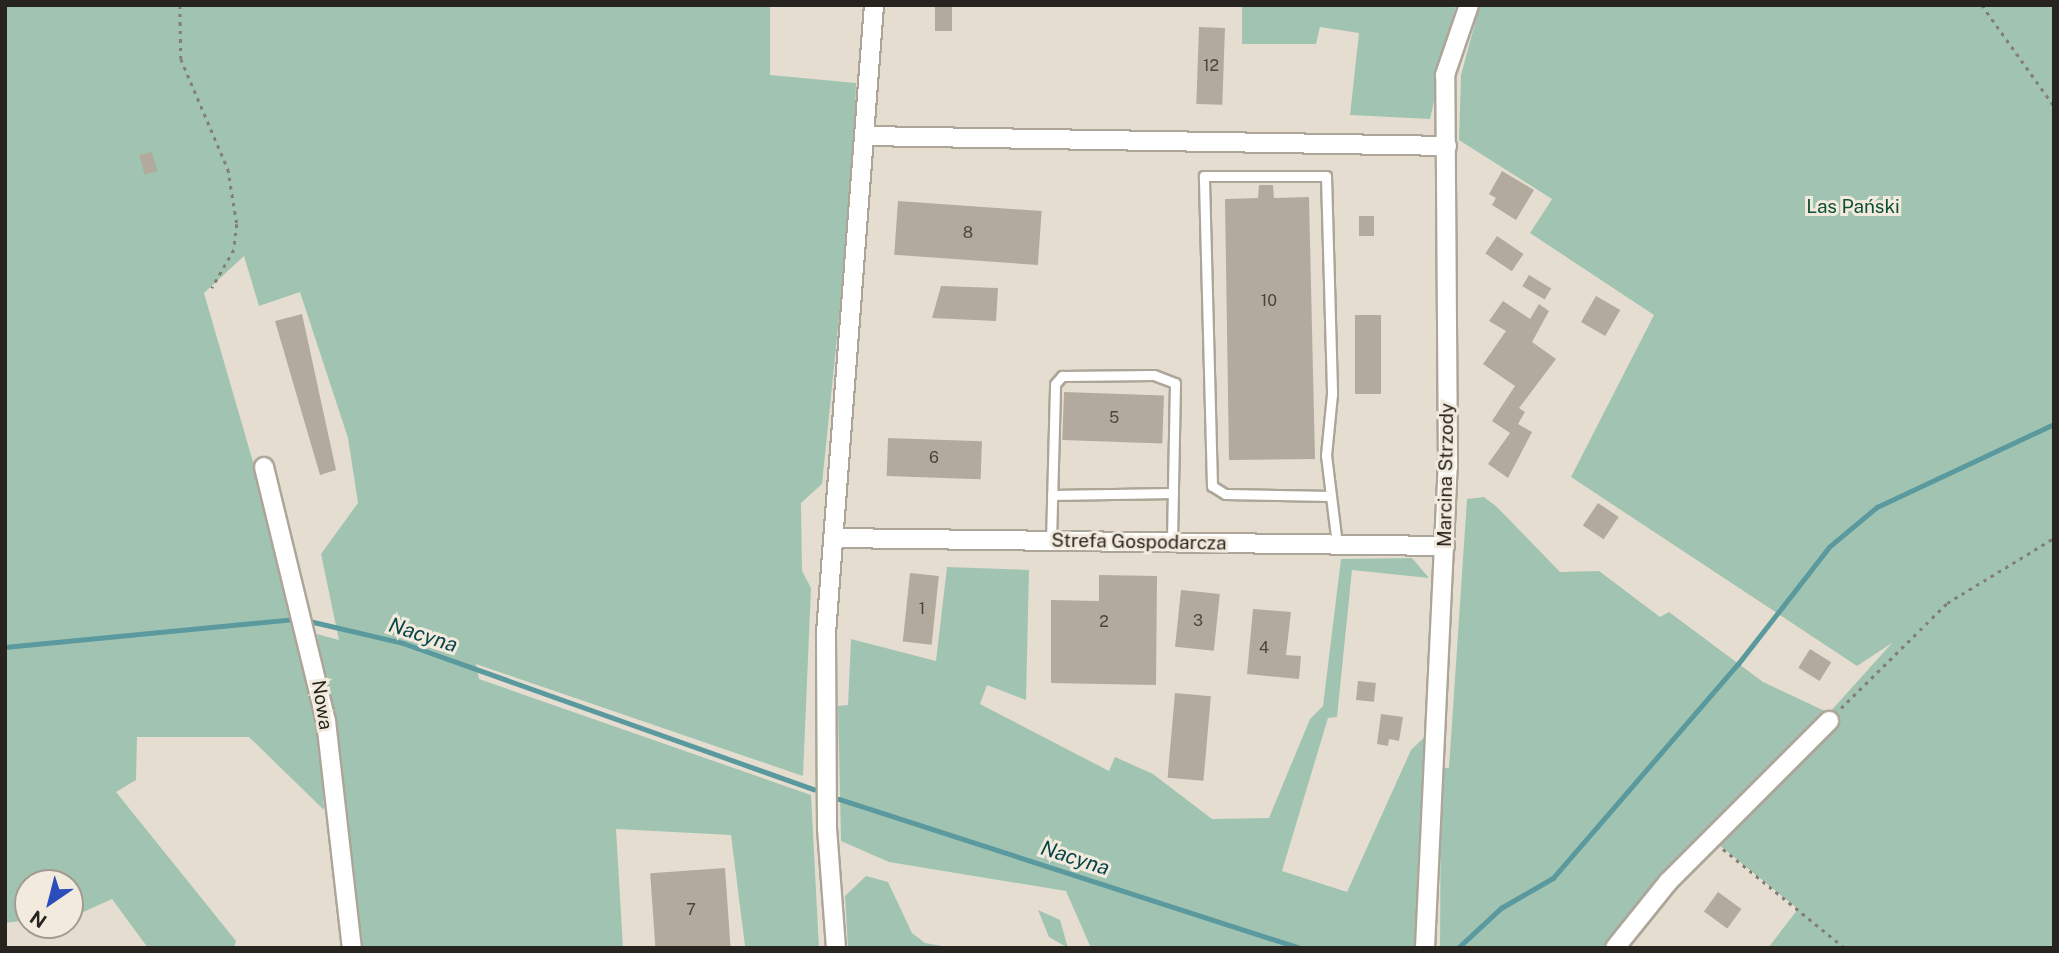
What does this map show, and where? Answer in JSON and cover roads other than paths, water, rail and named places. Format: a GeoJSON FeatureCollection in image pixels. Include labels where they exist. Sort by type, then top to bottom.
{"type":"FeatureCollection","features":[{"type":"Feature","properties":{"kind":"street"},"geometry":{"type":"LineString","coordinates":[[836,948],[826,680],[874,5]]}},
{"type":"Feature","properties":{"kind":"street","name":"Marcina Strzody"},"geometry":{"type":"LineString","coordinates":[[1425,948],[1445,546],[1445,75],[1469,5]]}},
{"type":"Feature","properties":{"kind":"street"},"geometry":{"type":"LineString","coordinates":[[865,136],[1447,146]]}},
{"type":"Feature","properties":{"kind":"street","name":"Nowa"},"geometry":{"type":"LineString","coordinates":[[264,467],[306,619],[326,721],[352,948]]}},
{"type":"Feature","properties":{"kind":"street","name":"Strefa Gospodarcza"},"geometry":{"type":"LineString","coordinates":[[834,538],[1445,546]]}},
{"type":"Feature","properties":{"kind":"street"},"geometry":{"type":"LineString","coordinates":[[1615,948],[1668,881],[1713,840],[1829,721]]}},
{"type":"Feature","properties":{"kind":"lane"},"geometry":{"type":"LineString","coordinates":[[1331,496],[1226,494],[1212,486],[1204,176],[1326,176],[1331,496],[1336,545]]}},
{"type":"Feature","properties":{"kind":"lane"},"geometry":{"type":"LineString","coordinates":[[1051,541],[1055,384],[1062,376],[1154,375],[1175,383],[1172,542]]}},
{"type":"Feature","properties":{"kind":"lane"},"geometry":{"type":"LineString","coordinates":[[1052,495],[1173,493]]}},
{"type":"Feature","properties":{"kind":"waterway"},"geometry":{"type":"LineString","coordinates":[[1458,948],[1501,908],[1553,878],[1738,664],[1829,547],[1877,507],[2054,424]]}},
{"type":"Feature","properties":{"kind":"waterway","name":"Nacyna"},"geometry":{"type":"LineString","coordinates":[[5,647],[297,619]]}},
{"type":"Feature","properties":{"kind":"waterway","name":"Nacyna"},"geometry":{"type":"LineString","coordinates":[[305,620],[403,643],[814,789]]}},
{"type":"Feature","properties":{"kind":"waterway","name":"Nacyna"},"geometry":{"type":"LineString","coordinates":[[839,799],[1301,948]]}},
{"type":"Feature","properties":{"kind":"park label","name":"Las Pański"},"geometry":{"type":"Point","coordinates":[1853,207]}}]}
